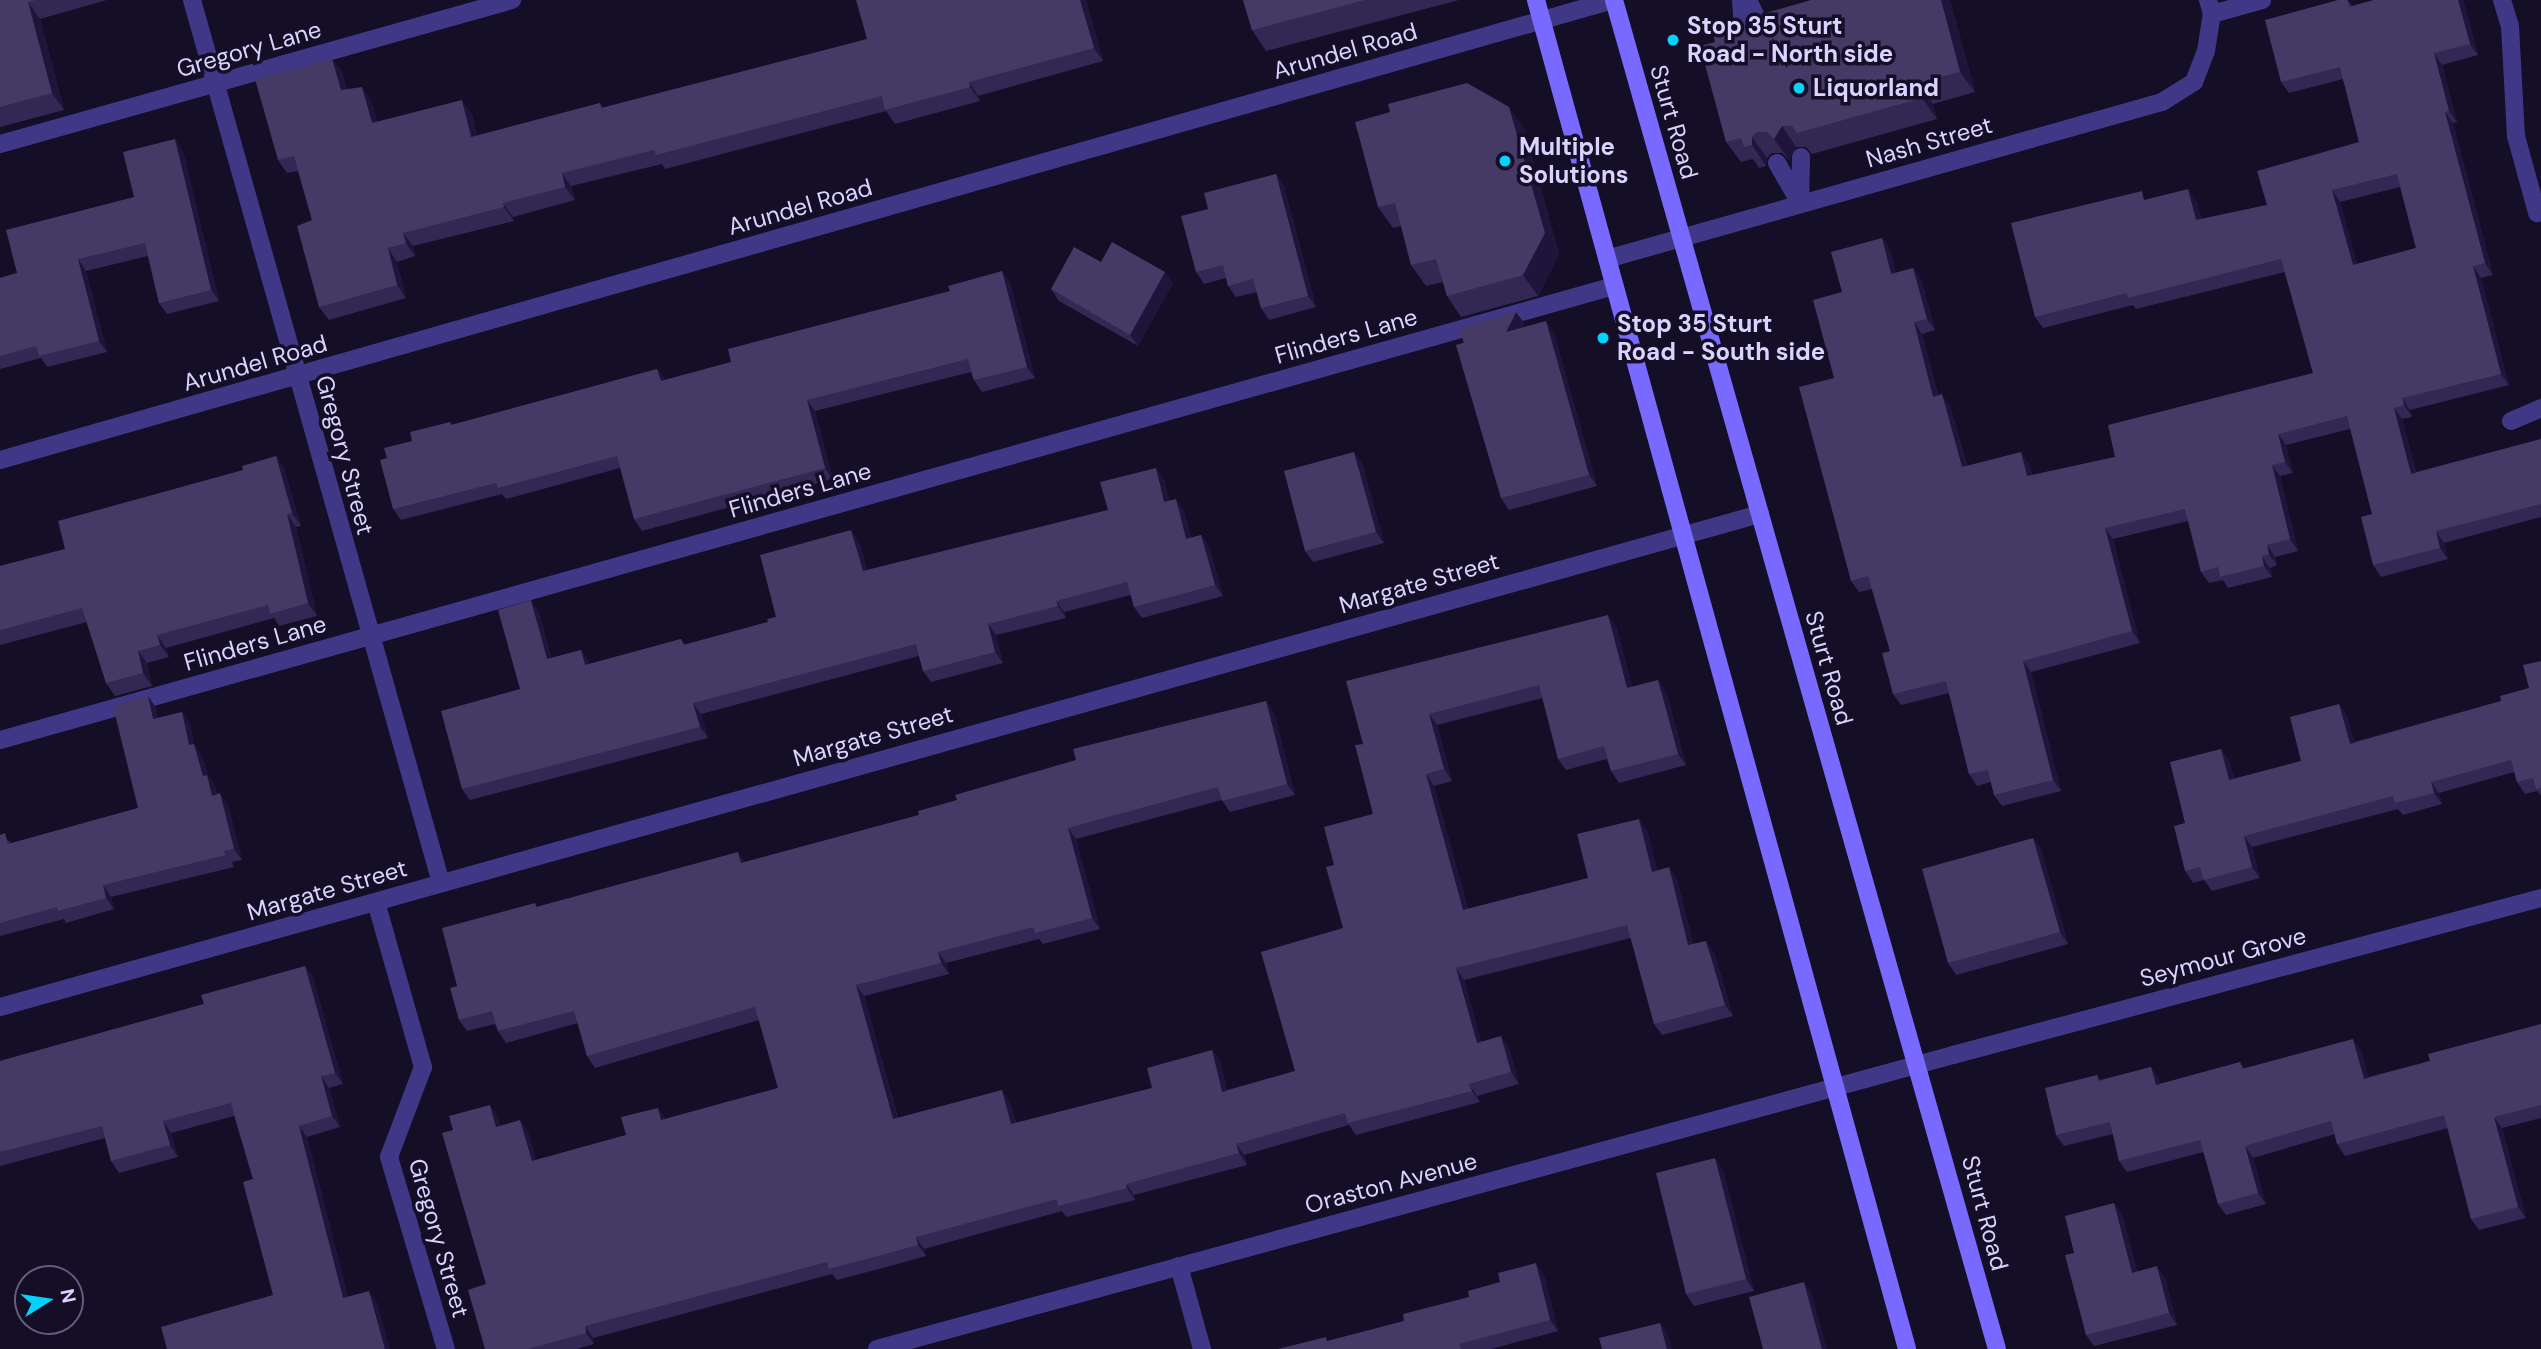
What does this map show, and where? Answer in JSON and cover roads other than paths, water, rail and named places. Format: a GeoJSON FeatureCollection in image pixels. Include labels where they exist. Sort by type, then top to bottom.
{"type":"FeatureCollection","features":[{"type":"Feature","properties":{"kind":"main road"},"geometry":{"type":"LineString","coordinates":[[1536,0],[1907,1349]]}},
{"type":"Feature","properties":{"kind":"main road","name":"Sturt Road"},"geometry":{"type":"LineString","coordinates":[[1613,0],[1997,1349]]}},
{"type":"Feature","properties":{"kind":"street","name":"Gregory Street"},"geometry":{"type":"LineString","coordinates":[[192,0],[369,637],[441,883]]}},
{"type":"Feature","properties":{"kind":"street","name":"Gregory Lane"},"geometry":{"type":"LineString","coordinates":[[0,144],[512,0]]}},
{"type":"Feature","properties":{"kind":"street","name":"Arundel Road"},"geometry":{"type":"LineString","coordinates":[[0,460],[1613,0]]}},
{"type":"Feature","properties":{"kind":"street"},"geometry":{"type":"LineString","coordinates":[[1741,0],[1744,43]]}},
{"type":"Feature","properties":{"kind":"street"},"geometry":{"type":"LineString","coordinates":[[1748,0],[1766,37]]}},
{"type":"Feature","properties":{"kind":"street"},"geometry":{"type":"LineString","coordinates":[[2210,7],[2262,0]]}},
{"type":"Feature","properties":{"kind":"street"},"geometry":{"type":"LineString","coordinates":[[2502,0],[2510,26],[2516,136],[2537,213]]}},
{"type":"Feature","properties":{"kind":"street","name":"Nash Street"},"geometry":{"type":"LineString","coordinates":[[1607,259],[2162,102],[2194,82],[2206,51],[2210,7]]}},
{"type":"Feature","properties":{"kind":"street"},"geometry":{"type":"LineString","coordinates":[[1800,204],[1801,157]]}},
{"type":"Feature","properties":{"kind":"street"},"geometry":{"type":"LineString","coordinates":[[1777,163],[1800,204]]}},
{"type":"Feature","properties":{"kind":"street","name":"Flinders Lane"},"geometry":{"type":"LineString","coordinates":[[0,740],[1614,286]]}},
{"type":"Feature","properties":{"kind":"street"},"geometry":{"type":"LineString","coordinates":[[2511,421],[2541,408]]}},
{"type":"Feature","properties":{"kind":"street","name":"Margate Street"},"geometry":{"type":"LineString","coordinates":[[0,1007],[1760,514]]}},
{"type":"Feature","properties":{"kind":"street","name":"Seymour Grove"},"geometry":{"type":"LineString","coordinates":[[1918,1065],[2541,898]]}},
{"type":"Feature","properties":{"kind":"street","name":"Gregory Street"},"geometry":{"type":"LineString","coordinates":[[376,902],[423,1067],[389,1157],[446,1349]]}},
{"type":"Feature","properties":{"kind":"street","name":"Oraston Avenue"},"geometry":{"type":"LineString","coordinates":[[877,1349],[1918,1065]]}},
{"type":"Feature","properties":{"kind":"street"},"geometry":{"type":"LineString","coordinates":[[1179,1266],[1202,1349]]}},
{"type":"Feature","properties":{"kind":"place","name":"Stop 35 Sturt Road - North side"},"geometry":{"type":"Point","coordinates":[1673,40]}},
{"type":"Feature","properties":{"kind":"place","name":"Liquorland"},"geometry":{"type":"Point","coordinates":[1799,88]}},
{"type":"Feature","properties":{"kind":"place","name":"Multiple Solutions"},"geometry":{"type":"Point","coordinates":[1505,161]}},
{"type":"Feature","properties":{"kind":"place","name":"Stop 35 Sturt Road - South side"},"geometry":{"type":"Point","coordinates":[1603,338]}}]}
